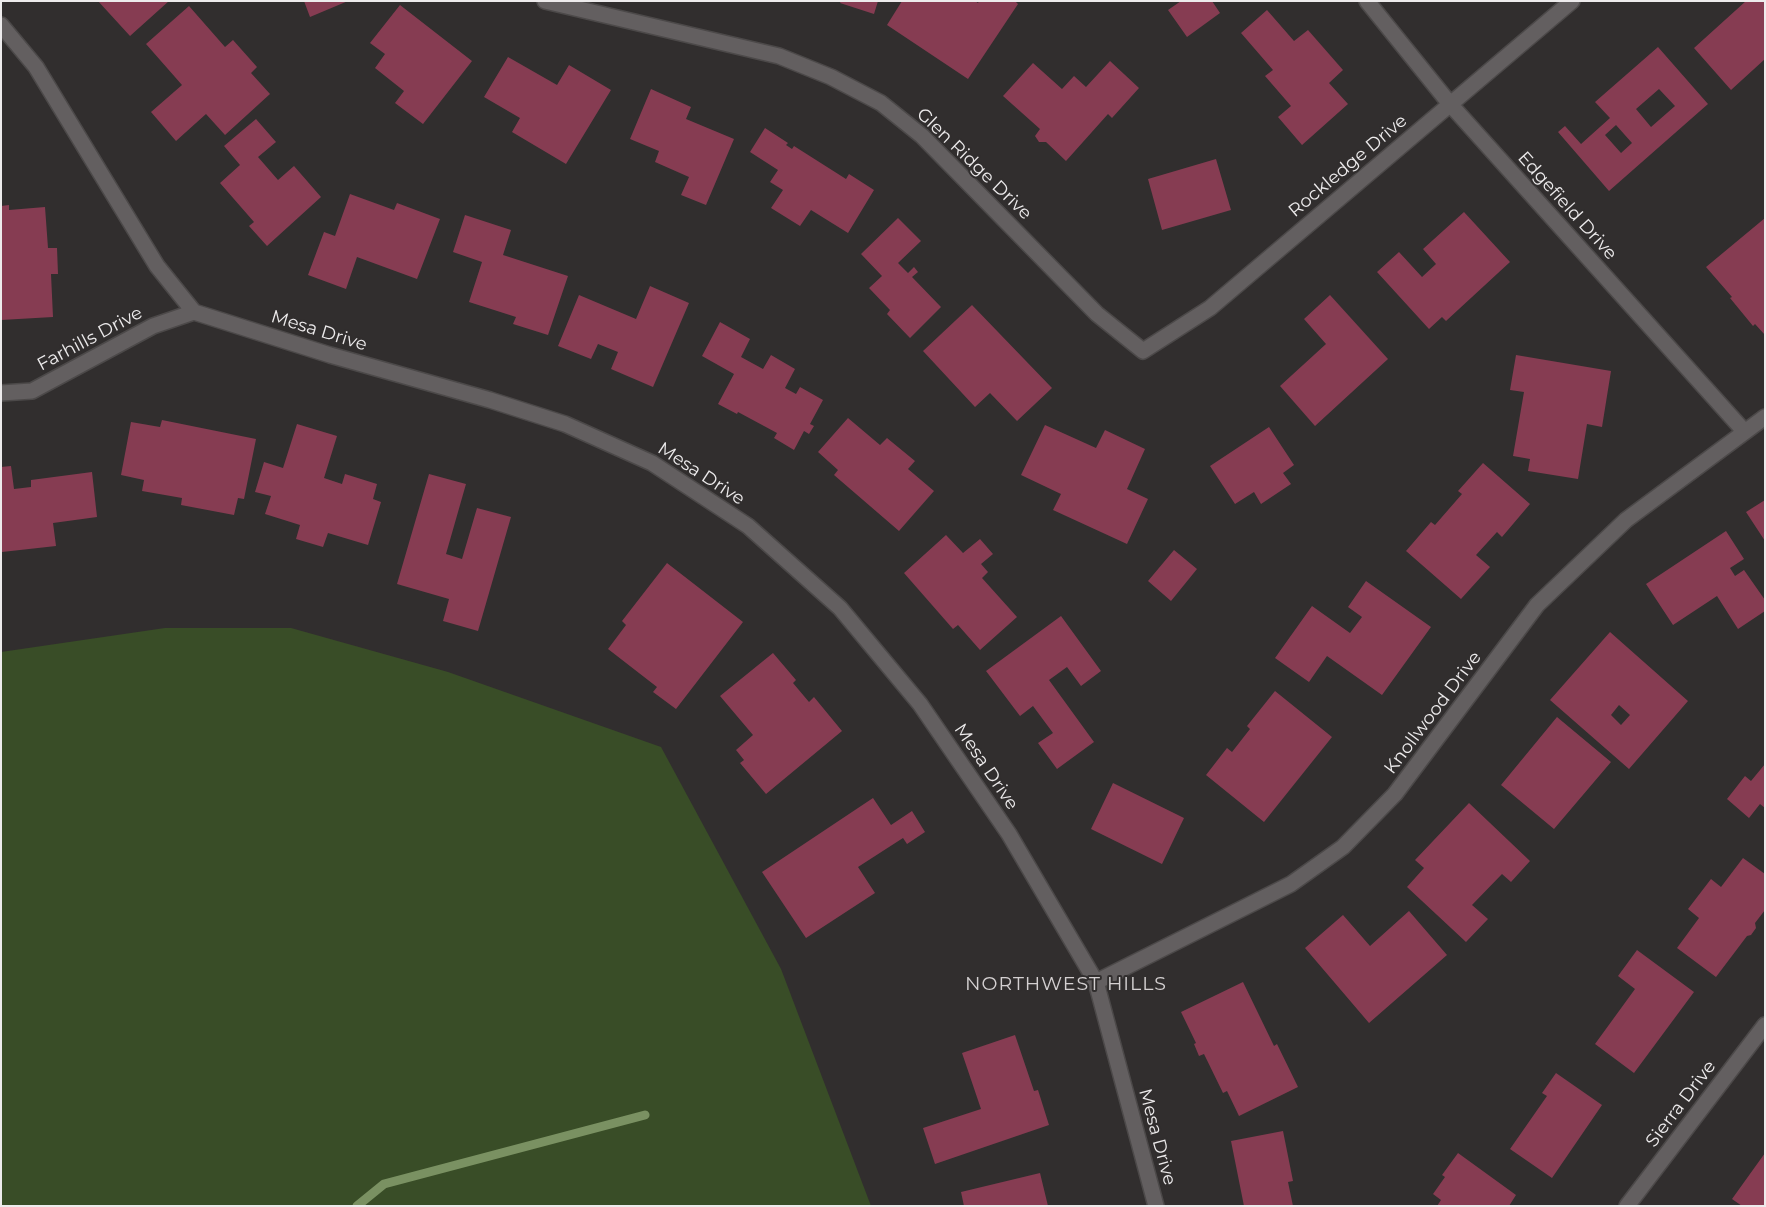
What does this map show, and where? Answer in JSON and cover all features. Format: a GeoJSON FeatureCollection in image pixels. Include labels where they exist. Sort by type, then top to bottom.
{"type":"FeatureCollection","features":[{"type":"Feature","properties":{"kind":"street","name":"Glen Ridge Drive"},"geometry":{"type":"LineString","coordinates":[[545,1],[779,56],[831,77],[881,104],[922,136],[1097,314],[1143,351]]}},
{"type":"Feature","properties":{"kind":"street","name":"Edgefield Drive"},"geometry":{"type":"LineString","coordinates":[[1367,1],[1450,104],[1744,431]]}},
{"type":"Feature","properties":{"kind":"street","name":"Rockledge Drive"},"geometry":{"type":"LineString","coordinates":[[1143,351],[1210,308],[1572,1]]}},
{"type":"Feature","properties":{"kind":"street"},"geometry":{"type":"LineString","coordinates":[[1,25],[36,67],[157,266],[194,312]]}},
{"type":"Feature","properties":{"kind":"street","name":"Farhills Drive"},"geometry":{"type":"LineString","coordinates":[[1,394],[32,391],[153,326],[194,312]]}},
{"type":"Feature","properties":{"kind":"street","name":"Mesa Drive"},"geometry":{"type":"LineString","coordinates":[[194,312],[330,356],[490,400],[565,424],[652,463],[748,526],[840,608],[920,704],[1009,834],[1096,982],[1156,1206]]}},
{"type":"Feature","properties":{"kind":"street","name":"Knollwood Drive"},"geometry":{"type":"LineString","coordinates":[[1096,982],[1291,884],[1344,847],[1396,794],[1538,605],[1626,520],[1765,417]]}},
{"type":"Feature","properties":{"kind":"street","name":"Sierra Drive"},"geometry":{"type":"LineString","coordinates":[[1627,1206],[1765,1025]]}},
{"type":"Feature","properties":{"kind":"green space"},"geometry":{"type":"Polygon","coordinates":[[[165,628],[291,628],[448,672],[661,747],[781,969],[871,1206],[1,1206],[1,652],[165,628]]]}},
{"type":"Feature","properties":{"kind":"building"},"geometry":{"type":"Polygon","coordinates":[[[98,1],[169,1],[130,36],[98,1]]]}},
{"type":"Feature","properties":{"kind":"building"},"geometry":{"type":"Polygon","coordinates":[[[304,1],[348,1],[310,17],[304,1]]]}},
{"type":"Feature","properties":{"kind":"building"},"geometry":{"type":"Polygon","coordinates":[[[841,1],[878,1],[874,14],[840,3],[841,1]]]}},
{"type":"Feature","properties":{"kind":"building"},"geometry":{"type":"Polygon","coordinates":[[[902,1],[975,1],[978,3],[979,1],[1015,1],[1018,4],[968,79],[887,25],[902,1]]]}},
{"type":"Feature","properties":{"kind":"building"},"geometry":{"type":"Polygon","coordinates":[[[1181,1],[1212,1],[1220,13],[1187,37],[1168,10],[1181,1]]]}},
{"type":"Feature","properties":{"kind":"building"},"geometry":{"type":"Polygon","coordinates":[[[1746,1],[1765,1],[1765,59],[1731,90],[1694,48],[1746,1]]]}},
{"type":"Feature","properties":{"kind":"building"},"geometry":{"type":"Polygon","coordinates":[[[400,5],[472,61],[423,124],[395,103],[404,91],[375,68],[385,54],[370,43],[400,5]]]}},
{"type":"Feature","properties":{"kind":"building"},"geometry":{"type":"Polygon","coordinates":[[[189,6],[225,47],[233,40],[257,67],[251,73],[270,94],[225,135],[206,114],[176,141],[151,112],[182,85],[146,44],[189,6]]]}},
{"type":"Feature","properties":{"kind":"building"},"geometry":{"type":"Polygon","coordinates":[[[1267,10],[1294,41],[1308,30],[1343,70],[1329,83],[1348,104],[1302,145],[1278,117],[1291,106],[1265,76],[1273,70],[1241,33],[1267,10]]]}},
{"type":"Feature","properties":{"kind":"building"},"geometry":{"type":"Polygon","coordinates":[[[1658,47],[1708,104],[1609,191],[1558,132],[1565,126],[1581,144],[1610,118],[1595,102],[1658,47]],[[1659,89],[1636,109],[1651,127],[1675,106],[1659,89]],[[1616,125],[1605,135],[1621,153],[1632,143],[1616,125]]]}},
{"type":"Feature","properties":{"kind":"building"},"geometry":{"type":"Polygon","coordinates":[[[508,57],[557,85],[569,65],[611,90],[566,164],[512,132],[520,118],[484,97],[508,57]]]}},
{"type":"Feature","properties":{"kind":"building"},"geometry":{"type":"Polygon","coordinates":[[[1110,61],[1139,88],[1112,118],[1108,114],[1066,161],[1046,142],[1039,142],[1035,136],[1040,129],[1003,96],[1033,63],[1062,89],[1074,76],[1086,87],[1110,61]]]}},
{"type":"Feature","properties":{"kind":"building"},"geometry":{"type":"Polygon","coordinates":[[[651,89],[691,107],[686,119],[734,139],[706,205],[681,195],[689,177],[655,162],[659,151],[630,139],[651,89]]]}},
{"type":"Feature","properties":{"kind":"building"},"geometry":{"type":"Polygon","coordinates":[[[256,119],[276,142],[258,157],[278,180],[294,166],[321,197],[267,246],[249,226],[254,222],[220,183],[240,165],[224,146],[256,119]]]}},
{"type":"Feature","properties":{"kind":"building"},"geometry":{"type":"Polygon","coordinates":[[[765,128],[788,143],[786,145],[792,149],[794,146],[846,179],[849,174],[874,190],[848,233],[811,210],[800,226],[771,208],[783,190],[770,182],[778,170],[750,152],[765,128]]]}},
{"type":"Feature","properties":{"kind":"building"},"geometry":{"type":"Polygon","coordinates":[[[1216,159],[1231,210],[1162,230],[1148,179],[1216,159]]]}},
{"type":"Feature","properties":{"kind":"building"},"geometry":{"type":"Polygon","coordinates":[[[350,194],[394,210],[397,203],[440,219],[417,279],[357,257],[346,289],[308,275],[324,232],[335,236],[350,194]]]}},
{"type":"Feature","properties":{"kind":"building"},"geometry":{"type":"Polygon","coordinates":[[[9,205],[9,210],[45,207],[48,248],[57,248],[58,274],[51,274],[53,317],[1,320],[1,206],[9,205]]]}},
{"type":"Feature","properties":{"kind":"building"},"geometry":{"type":"Polygon","coordinates":[[[1464,212],[1510,262],[1446,321],[1442,317],[1429,329],[1377,272],[1399,252],[1422,277],[1436,264],[1423,249],[1464,212]]]}},
{"type":"Feature","properties":{"kind":"building"},"geometry":{"type":"Polygon","coordinates":[[[465,215],[511,230],[503,255],[568,276],[548,335],[513,324],[516,317],[469,302],[482,262],[453,252],[465,215]]]}},
{"type":"Feature","properties":{"kind":"building"},"geometry":{"type":"Polygon","coordinates":[[[898,218],[921,241],[898,263],[908,273],[914,267],[918,272],[912,277],[941,307],[910,338],[887,314],[890,310],[869,288],[882,276],[861,254],[898,218]]]}},
{"type":"Feature","properties":{"kind":"building"},"geometry":{"type":"Polygon","coordinates":[[[1765,218],[1765,335],[1755,324],[1753,326],[1730,298],[1732,297],[1706,267],[1765,218]]]}},
{"type":"Feature","properties":{"kind":"building"},"geometry":{"type":"Polygon","coordinates":[[[650,286],[689,303],[653,387],[611,369],[618,352],[598,344],[591,359],[558,346],[579,295],[636,319],[650,286]]]}},
{"type":"Feature","properties":{"kind":"building"},"geometry":{"type":"Polygon","coordinates":[[[1330,295],[1388,359],[1315,426],[1280,386],[1326,344],[1304,319],[1330,295]]]}},
{"type":"Feature","properties":{"kind":"building"},"geometry":{"type":"Polygon","coordinates":[[[972,305],[1052,388],[1017,421],[990,393],[975,407],[923,351],[972,305]]]}},
{"type":"Feature","properties":{"kind":"building"},"geometry":{"type":"Polygon","coordinates":[[[720,322],[750,339],[741,357],[763,369],[771,355],[795,369],[785,388],[796,394],[800,387],[823,400],[810,424],[814,426],[809,434],[804,431],[794,450],[774,438],[777,433],[738,412],[737,414],[718,404],[734,374],[702,356],[720,322]]]}},
{"type":"Feature","properties":{"kind":"building"},"geometry":{"type":"Polygon","coordinates":[[[1516,355],[1611,371],[1602,427],[1587,424],[1578,479],[1528,471],[1530,459],[1513,456],[1524,392],[1510,390],[1516,355]]]}},
{"type":"Feature","properties":{"kind":"building"},"geometry":{"type":"Polygon","coordinates":[[[848,418],[880,445],[887,438],[915,461],[908,469],[934,491],[899,531],[834,475],[838,470],[818,452],[848,418]]]}},
{"type":"Feature","properties":{"kind":"building"},"geometry":{"type":"Polygon","coordinates":[[[162,420],[256,439],[244,499],[238,498],[234,515],[181,505],[182,498],[142,491],[144,480],[121,475],[131,422],[160,427],[162,420]]]}},
{"type":"Feature","properties":{"kind":"building"},"geometry":{"type":"Polygon","coordinates":[[[297,424],[337,436],[324,478],[342,484],[345,474],[377,484],[373,499],[381,502],[368,545],[328,533],[323,547],[296,539],[300,525],[265,514],[271,496],[255,492],[264,462],[283,468],[297,424]]]}},
{"type":"Feature","properties":{"kind":"building"},"geometry":{"type":"Polygon","coordinates":[[[1045,425],[1096,448],[1105,430],[1145,449],[1127,489],[1148,499],[1127,544],[1053,510],[1061,494],[1021,475],[1045,425]]]}},
{"type":"Feature","properties":{"kind":"building"},"geometry":{"type":"Polygon","coordinates":[[[1269,427],[1294,465],[1283,473],[1291,484],[1261,504],[1254,492],[1235,504],[1210,466],[1269,427]]]}},
{"type":"Feature","properties":{"kind":"building"},"geometry":{"type":"Polygon","coordinates":[[[1483,463],[1530,504],[1502,537],[1497,532],[1476,555],[1490,567],[1461,599],[1406,551],[1431,522],[1435,525],[1462,494],[1458,491],[1483,463]]]}},
{"type":"Feature","properties":{"kind":"building"},"geometry":{"type":"Polygon","coordinates":[[[11,466],[14,489],[31,487],[31,480],[92,472],[97,517],[53,523],[56,546],[2,552],[1,467],[11,466]]]}},
{"type":"Feature","properties":{"kind":"building"},"geometry":{"type":"Polygon","coordinates":[[[429,474],[466,484],[446,554],[462,559],[477,508],[511,517],[478,631],[443,621],[449,599],[397,584],[429,474]]]}},
{"type":"Feature","properties":{"kind":"building"},"geometry":{"type":"Polygon","coordinates":[[[1765,500],[1765,541],[1746,512],[1765,500]]]}},
{"type":"Feature","properties":{"kind":"building"},"geometry":{"type":"Polygon","coordinates":[[[1726,531],[1744,559],[1730,568],[1735,576],[1744,570],[1765,600],[1765,611],[1738,629],[1717,596],[1673,625],[1646,584],[1726,531]]]}},
{"type":"Feature","properties":{"kind":"building"},"geometry":{"type":"Polygon","coordinates":[[[946,535],[963,553],[980,539],[993,554],[981,564],[988,572],[982,578],[1017,617],[980,650],[958,625],[953,629],[904,573],[946,535]]]}},
{"type":"Feature","properties":{"kind":"building"},"geometry":{"type":"Polygon","coordinates":[[[1174,550],[1197,569],[1171,601],[1148,581],[1174,550]]]}},
{"type":"Feature","properties":{"kind":"building"},"geometry":{"type":"Polygon","coordinates":[[[667,563],[743,622],[676,709],[653,692],[657,687],[608,649],[626,625],[622,621],[667,563]]]}},
{"type":"Feature","properties":{"kind":"building"},"geometry":{"type":"Polygon","coordinates":[[[1366,581],[1431,627],[1382,695],[1327,656],[1309,682],[1275,658],[1312,606],[1350,633],[1362,617],[1348,607],[1366,581]]]}},
{"type":"Feature","properties":{"kind":"building"},"geometry":{"type":"Polygon","coordinates":[[[1061,616],[1101,671],[1081,686],[1067,667],[1049,680],[1094,742],[1057,769],[1038,743],[1053,733],[1033,706],[1020,716],[986,671],[1061,616]]]}},
{"type":"Feature","properties":{"kind":"building"},"geometry":{"type":"Polygon","coordinates":[[[1610,632],[1688,701],[1629,769],[1550,700],[1610,632]],[[1619,705],[1611,715],[1621,725],[1630,715],[1619,705]]]}},
{"type":"Feature","properties":{"kind":"building"},"geometry":{"type":"Polygon","coordinates":[[[773,653],[796,680],[793,683],[809,702],[814,697],[842,731],[766,794],[740,763],[744,760],[736,750],[753,735],[720,696],[773,653]]]}},
{"type":"Feature","properties":{"kind":"building"},"geometry":{"type":"Polygon","coordinates":[[[1275,691],[1332,737],[1264,822],[1206,775],[1227,748],[1232,752],[1250,729],[1247,726],[1275,691]]]}},
{"type":"Feature","properties":{"kind":"building"},"geometry":{"type":"Polygon","coordinates":[[[1557,717],[1611,762],[1554,829],[1501,785],[1557,717]]]}},
{"type":"Feature","properties":{"kind":"building"},"geometry":{"type":"Polygon","coordinates":[[[1765,764],[1765,808],[1760,804],[1749,818],[1727,799],[1745,776],[1751,781],[1765,764]]]}},
{"type":"Feature","properties":{"kind":"building"},"geometry":{"type":"Polygon","coordinates":[[[1113,783],[1184,818],[1162,864],[1091,829],[1113,783]]]}},
{"type":"Feature","properties":{"kind":"building"},"geometry":{"type":"Polygon","coordinates":[[[873,798],[891,825],[912,811],[925,832],[907,844],[903,838],[858,867],[875,893],[806,938],[762,872],[873,798]]]}},
{"type":"Feature","properties":{"kind":"building"},"geometry":{"type":"Polygon","coordinates":[[[1469,803],[1530,861],[1511,882],[1502,874],[1472,905],[1488,919],[1466,942],[1407,887],[1424,868],[1415,860],[1469,803]]]}},
{"type":"Feature","properties":{"kind":"building"},"geometry":{"type":"Polygon","coordinates":[[[1743,858],[1765,874],[1765,910],[1755,923],[1756,928],[1751,935],[1747,936],[1716,977],[1677,948],[1699,918],[1688,909],[1711,879],[1721,887],[1743,858]]]}},
{"type":"Feature","properties":{"kind":"building"},"geometry":{"type":"Polygon","coordinates":[[[1409,911],[1447,955],[1369,1023],[1305,948],[1343,915],[1370,946],[1409,911]]]}},
{"type":"Feature","properties":{"kind":"building"},"geometry":{"type":"Polygon","coordinates":[[[1637,950],[1694,992],[1634,1073],[1595,1044],[1635,989],[1618,976],[1637,950]]]}},
{"type":"Feature","properties":{"kind":"building"},"geometry":{"type":"Polygon","coordinates":[[[1243,982],[1274,1046],[1277,1044],[1298,1087],[1239,1116],[1227,1091],[1223,1093],[1204,1054],[1199,1056],[1194,1044],[1196,1043],[1181,1012],[1243,982]]]}},
{"type":"Feature","properties":{"kind":"building"},"geometry":{"type":"Polygon","coordinates":[[[1015,1035],[1034,1091],[1038,1090],[1049,1125],[935,1164],[923,1128],[981,1109],[962,1053],[1015,1035]]]}},
{"type":"Feature","properties":{"kind":"building"},"geometry":{"type":"Polygon","coordinates":[[[1556,1073],[1602,1105],[1552,1178],[1510,1149],[1547,1096],[1542,1093],[1556,1073]]]}},
{"type":"Feature","properties":{"kind":"building"},"geometry":{"type":"Polygon","coordinates":[[[1283,1131],[1293,1181],[1288,1182],[1293,1206],[1244,1206],[1231,1141],[1283,1131]]]}},
{"type":"Feature","properties":{"kind":"building"},"geometry":{"type":"Polygon","coordinates":[[[1458,1153],[1516,1195],[1509,1206],[1437,1206],[1441,1200],[1433,1194],[1445,1177],[1442,1175],[1458,1153]]]}},
{"type":"Feature","properties":{"kind":"building"},"geometry":{"type":"Polygon","coordinates":[[[1765,1153],[1765,1206],[1742,1206],[1732,1199],[1765,1153]]]}},
{"type":"Feature","properties":{"kind":"building"},"geometry":{"type":"Polygon","coordinates":[[[1040,1173],[1048,1206],[964,1206],[961,1192],[1040,1173]]]}},
{"type":"Feature","properties":{"kind":"waterway"},"geometry":{"type":"LineString","coordinates":[[357,1206],[384,1184],[645,1115]]}},
{"type":"Feature","properties":{"kind":"district","name":"NORTHWEST HILLS"},"geometry":{"type":"Point","coordinates":[1066,984]}}]}
